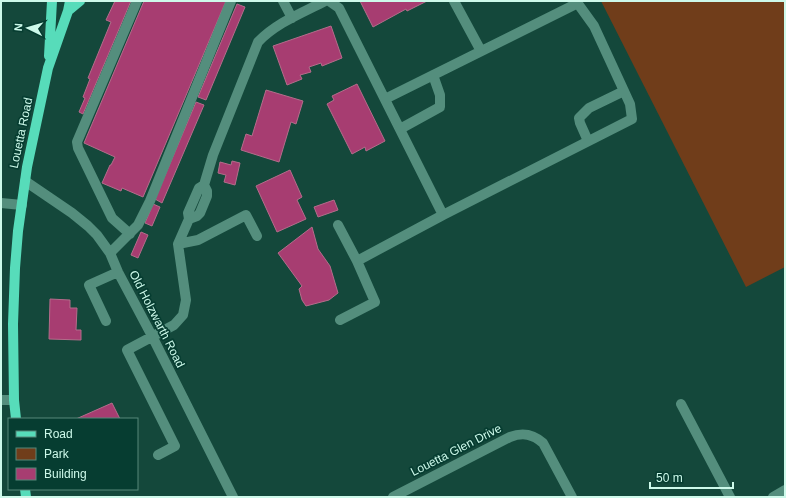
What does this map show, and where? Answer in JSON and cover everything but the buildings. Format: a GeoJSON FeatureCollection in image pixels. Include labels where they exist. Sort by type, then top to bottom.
{"type":"FeatureCollection","features":[{"type":"Feature","properties":{"kind":"main road","name":"Louetta Road"},"geometry":{"type":"LineString","coordinates":[[48,68],[52,1]]}},
{"type":"Feature","properties":{"kind":"main road"},"geometry":{"type":"LineString","coordinates":[[69,6],[80,1]]}},
{"type":"Feature","properties":{"kind":"main road","name":"Louetta Road"},"geometry":{"type":"LineString","coordinates":[[16,418],[14,400],[13,324],[18,231],[25,181],[48,68],[69,6]]}},
{"type":"Feature","properties":{"kind":"street"},"geometry":{"type":"LineString","coordinates":[[130,234],[112,218],[78,148],[77,142],[137,1]]}},
{"type":"Feature","properties":{"kind":"street"},"geometry":{"type":"LineString","coordinates":[[110,253],[138,225],[150,201],[231,1]]}},
{"type":"Feature","properties":{"kind":"street"},"geometry":{"type":"LineString","coordinates":[[283,1],[292,18]]}},
{"type":"Feature","properties":{"kind":"street"},"geometry":{"type":"LineString","coordinates":[[158,455],[175,446],[127,350],[174,325],[183,315],[186,300],[178,244],[189,219],[188,212],[199,188],[204,185],[213,155],[258,42],[267,33],[325,1]]}},
{"type":"Feature","properties":{"kind":"street"},"geometry":{"type":"LineString","coordinates":[[329,1],[339,8],[443,215]]}},
{"type":"Feature","properties":{"kind":"street"},"geometry":{"type":"LineString","coordinates":[[454,1],[481,51]]}},
{"type":"Feature","properties":{"kind":"street"},"geometry":{"type":"LineString","coordinates":[[357,260],[632,119],[630,104],[594,26],[577,2],[385,99]]}},
{"type":"Feature","properties":{"kind":"street"},"geometry":{"type":"LineString","coordinates":[[400,129],[440,107],[440,95],[433,75]]}},
{"type":"Feature","properties":{"kind":"street"},"geometry":{"type":"LineString","coordinates":[[588,141],[579,118],[589,108],[624,91]]}},
{"type":"Feature","properties":{"kind":"street","name":"Old Holzwarth Road"},"geometry":{"type":"LineString","coordinates":[[25,181],[72,213],[88,226],[97,235],[110,253],[118,272],[233,497]]}},
{"type":"Feature","properties":{"kind":"street"},"geometry":{"type":"LineString","coordinates":[[1,203],[22,205]]}},
{"type":"Feature","properties":{"kind":"street"},"geometry":{"type":"LineString","coordinates":[[178,244],[198,240],[246,215],[257,236]]}},
{"type":"Feature","properties":{"kind":"street"},"geometry":{"type":"LineString","coordinates":[[338,225],[357,260],[375,302],[340,320]]}},
{"type":"Feature","properties":{"kind":"street"},"geometry":{"type":"LineString","coordinates":[[106,321],[89,285],[118,272]]}},
{"type":"Feature","properties":{"kind":"street"},"geometry":{"type":"LineString","coordinates":[[1,400],[14,400]]}},
{"type":"Feature","properties":{"kind":"street"},"geometry":{"type":"LineString","coordinates":[[681,404],[730,497]]}},
{"type":"Feature","properties":{"kind":"street","name":"Louetta Glen Drive"},"geometry":{"type":"LineString","coordinates":[[393,497],[517,434],[532,436],[538,439],[547,448],[572,497]]}},
{"type":"Feature","properties":{"kind":"street"},"geometry":{"type":"LineString","coordinates":[[773,497],[785,490]]}},
{"type":"Feature","properties":{"kind":"green space"},"geometry":{"type":"Polygon","coordinates":[[[601,1],[785,1],[785,267],[746,287],[601,1]]]}}]}
